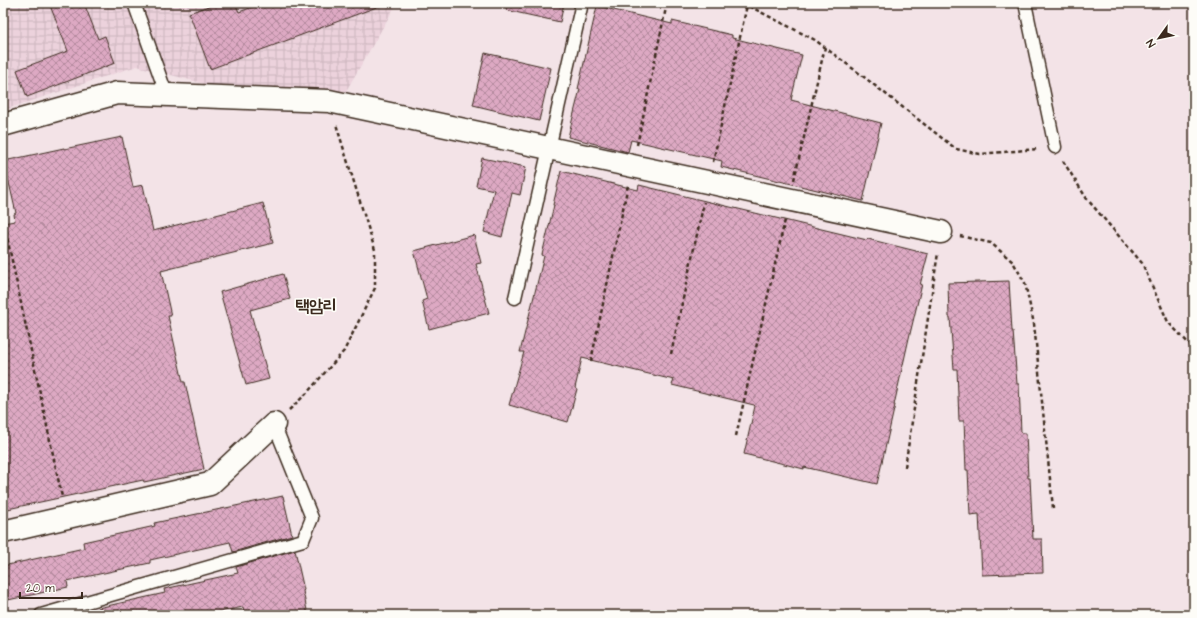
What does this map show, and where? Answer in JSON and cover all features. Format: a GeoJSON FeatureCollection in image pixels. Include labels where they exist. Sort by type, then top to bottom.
{"type":"FeatureCollection","features":[{"type":"Feature","properties":{"kind":"street"},"geometry":{"type":"LineString","coordinates":[[3,125],[118,94],[329,101],[941,232]]}},
{"type":"Feature","properties":{"kind":"street"},"geometry":{"type":"LineString","coordinates":[[3,532],[210,484],[274,424]]}},
{"type":"Feature","properties":{"kind":"lane"},"geometry":{"type":"LineString","coordinates":[[134,3],[166,96]]}},
{"type":"Feature","properties":{"kind":"lane"},"geometry":{"type":"LineString","coordinates":[[515,298],[582,3]]}},
{"type":"Feature","properties":{"kind":"lane"},"geometry":{"type":"LineString","coordinates":[[1025,3],[1055,147]]}},
{"type":"Feature","properties":{"kind":"lane"},"geometry":{"type":"LineString","coordinates":[[41,615],[303,540],[312,518],[274,424]]}},
{"type":"Feature","properties":{"kind":"path"},"geometry":{"type":"LineString","coordinates":[[743,3],[815,40],[956,148],[980,154],[1055,147],[1086,200],[1142,263],[1168,322],[1194,349]]}},
{"type":"Feature","properties":{"kind":"path"},"geometry":{"type":"LineString","coordinates":[[736,436],[825,48]]}},
{"type":"Feature","properties":{"kind":"path"},"geometry":{"type":"LineString","coordinates":[[274,424],[306,394],[344,351],[375,288],[375,250],[329,101]]}},
{"type":"Feature","properties":{"kind":"path"},"geometry":{"type":"LineString","coordinates":[[3,218],[67,517]]}},
{"type":"Feature","properties":{"kind":"path"},"geometry":{"type":"LineString","coordinates":[[904,467],[941,232],[991,243],[1013,262],[1025,283],[1034,324],[1053,508]]}},
{"type":"Feature","properties":{"kind":"shaded area"},"geometry":{"type":"Polygon","coordinates":[[[3,3],[397,3],[346,91],[228,90],[137,66],[7,109],[3,98],[3,3]]]}},
{"type":"Feature","properties":{"kind":"building"},"geometry":{"type":"Polygon","coordinates":[[[49,3],[84,3],[98,39],[105,36],[115,63],[27,97],[17,70],[68,51],[49,3]]]}},
{"type":"Feature","properties":{"kind":"building"},"geometry":{"type":"Polygon","coordinates":[[[217,3],[235,3],[239,12],[264,3],[382,3],[382,5],[210,69],[189,13],[217,3]]]}},
{"type":"Feature","properties":{"kind":"building"},"geometry":{"type":"Polygon","coordinates":[[[507,3],[564,3],[560,22],[506,10],[507,3]]]}},
{"type":"Feature","properties":{"kind":"building"},"geometry":{"type":"Polygon","coordinates":[[[597,6],[672,24],[672,21],[732,35],[732,38],[802,55],[791,100],[881,123],[863,201],[721,167],[722,161],[631,140],[628,152],[568,137],[580,89],[578,89],[597,6]]]}},
{"type":"Feature","properties":{"kind":"building"},"geometry":{"type":"Polygon","coordinates":[[[485,53],[551,68],[539,121],[473,105],[485,53]]]}},
{"type":"Feature","properties":{"kind":"building"},"geometry":{"type":"Polygon","coordinates":[[[122,137],[133,187],[143,185],[153,231],[263,203],[273,243],[161,271],[171,316],[168,316],[183,382],[185,382],[204,469],[144,482],[143,480],[3,510],[3,223],[15,221],[14,214],[16,213],[4,161],[122,137]]]}},
{"type":"Feature","properties":{"kind":"building"},"geometry":{"type":"Polygon","coordinates":[[[482,158],[526,167],[520,195],[512,193],[502,237],[484,232],[494,190],[476,186],[482,158]]]}},
{"type":"Feature","properties":{"kind":"building"},"geometry":{"type":"Polygon","coordinates":[[[561,171],[638,190],[639,185],[928,254],[877,484],[804,467],[804,469],[744,454],[754,405],[672,385],[674,380],[582,358],[575,388],[577,389],[568,422],[509,405],[524,352],[520,352],[544,256],[542,255],[561,171]]]}},
{"type":"Feature","properties":{"kind":"building"},"geometry":{"type":"Polygon","coordinates":[[[474,235],[481,263],[476,264],[489,313],[429,329],[422,301],[427,299],[414,251],[474,235]]]}},
{"type":"Feature","properties":{"kind":"building"},"geometry":{"type":"Polygon","coordinates":[[[283,274],[290,299],[250,310],[269,379],[246,385],[220,292],[283,274]]]}},
{"type":"Feature","properties":{"kind":"building"},"geometry":{"type":"Polygon","coordinates":[[[1009,281],[1017,384],[1019,384],[1021,433],[1026,433],[1033,539],[1042,539],[1043,573],[982,575],[979,514],[970,515],[964,421],[959,421],[957,369],[954,369],[949,317],[948,283],[1009,281]]]}},
{"type":"Feature","properties":{"kind":"building"},"geometry":{"type":"Polygon","coordinates":[[[283,496],[292,535],[233,552],[230,542],[150,560],[150,563],[67,581],[68,587],[8,600],[3,577],[3,566],[84,548],[83,542],[155,526],[154,523],[283,496]]]}},
{"type":"Feature","properties":{"kind":"building"},"geometry":{"type":"Polygon","coordinates":[[[295,550],[308,615],[245,615],[243,607],[205,615],[98,615],[98,608],[165,593],[164,589],[238,573],[236,567],[295,550]]]}},
{"type":"Feature","properties":{"kind":"district","name":"택암리"},"geometry":{"type":"Point","coordinates":[316,306]}}]}
